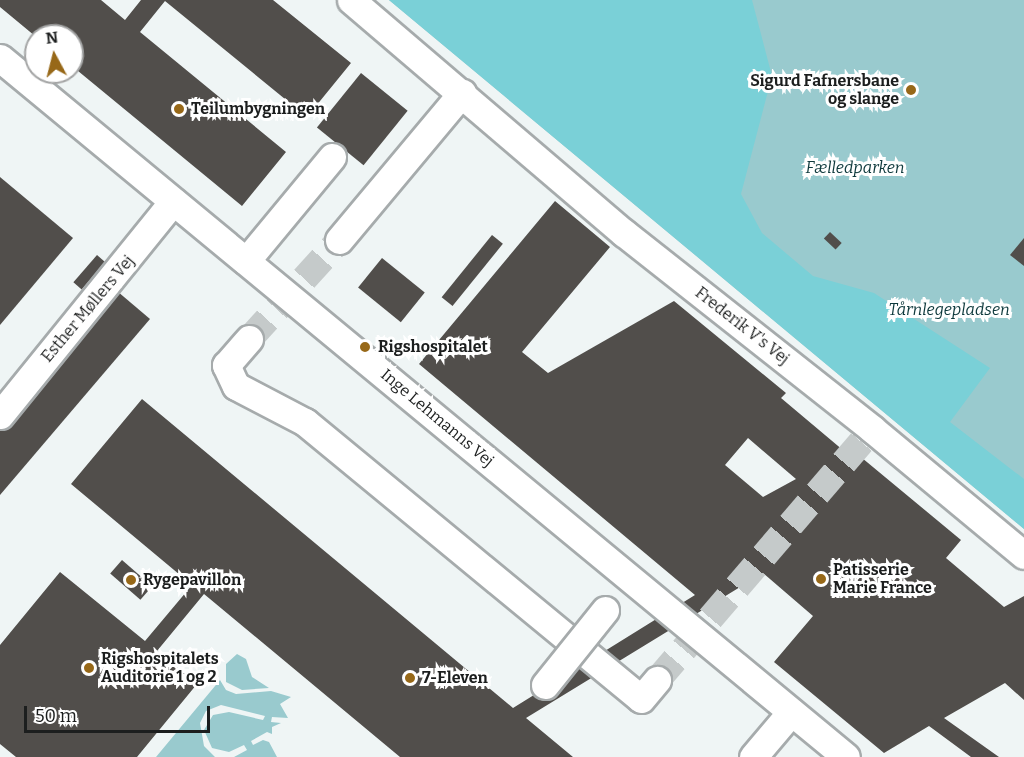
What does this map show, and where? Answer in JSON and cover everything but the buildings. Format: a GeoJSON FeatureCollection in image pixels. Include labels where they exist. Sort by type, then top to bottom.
{"type":"FeatureCollection","features":[{"type":"Feature","properties":{"kind":"street","name":"Frederik V's Vej"},"geometry":{"type":"LineString","coordinates":[[351,0],[624,233],[872,429],[1024,555]]}},
{"type":"Feature","properties":{"kind":"street","name":"Inge Lehmanns Vej"},"geometry":{"type":"LineString","coordinates":[[0,58],[846,757]]}},
{"type":"Feature","properties":{"kind":"street"},"geometry":{"type":"LineString","coordinates":[[339,240],[462,93]]}},
{"type":"Feature","properties":{"kind":"street"},"geometry":{"type":"LineString","coordinates":[[246,261],[332,157]]}},
{"type":"Feature","properties":{"kind":"street","name":"Esther Møllers Vej"},"geometry":{"type":"LineString","coordinates":[[0,415],[173,201]]}},
{"type":"Feature","properties":{"kind":"street"},"geometry":{"type":"LineString","coordinates":[[249,339],[226,364],[236,386],[305,422],[641,699],[657,680]]}},
{"type":"Feature","properties":{"kind":"street"},"geometry":{"type":"LineString","coordinates":[[545,685],[605,610]]}},
{"type":"Feature","properties":{"kind":"street"},"geometry":{"type":"LineString","coordinates":[[753,757],[791,712]]}},
{"type":"Feature","properties":{"kind":"green space","name":"Fælledparken"},"geometry":{"type":"Polygon","coordinates":[[[389,0],[1024,0],[1024,529],[389,0]]]}},
{"type":"Feature","properties":{"kind":"green space"},"geometry":{"type":"Polygon","coordinates":[[[237,654],[246,659],[252,677],[269,688],[242,690],[226,682],[226,664],[237,654]]]}},
{"type":"Feature","properties":{"kind":"green space"},"geometry":{"type":"Polygon","coordinates":[[[220,680],[226,690],[236,694],[271,691],[291,697],[280,704],[288,718],[272,717],[271,722],[281,723],[272,727],[272,734],[267,732],[251,741],[253,745],[263,740],[269,742],[277,757],[234,757],[247,750],[244,745],[229,752],[212,748],[204,730],[213,715],[229,712],[263,720],[265,716],[221,705],[206,711],[200,723],[204,746],[215,757],[156,757],[220,680]]]}},
{"type":"Feature","properties":{"kind":"shaded area"},"geometry":{"type":"Polygon","coordinates":[[[389,0],[752,0],[772,76],[741,194],[762,233],[813,276],[874,293],[990,368],[950,422],[1024,479],[1024,529],[389,0]]]}},
{"type":"Feature","properties":{"kind":"tunnel"},"geometry":{"type":"LineString","coordinates":[[249,339],[339,240]]}},
{"type":"Feature","properties":{"kind":"tunnel"},"geometry":{"type":"LineString","coordinates":[[657,680],[872,429]]}},
{"type":"Feature","properties":{"kind":"place","name":"Sigurd Fafnersbane og slange"},"geometry":{"type":"Point","coordinates":[911,90]}},
{"type":"Feature","properties":{"kind":"place","name":"Teilumbygningen"},"geometry":{"type":"Point","coordinates":[179,109]}},
{"type":"Feature","properties":{"kind":"place","name":"Rigshospitalet"},"geometry":{"type":"Point","coordinates":[365,347]}},
{"type":"Feature","properties":{"kind":"place","name":"Patisserie Marie France"},"geometry":{"type":"Point","coordinates":[821,579]}},
{"type":"Feature","properties":{"kind":"place","name":"Rygepavillon"},"geometry":{"type":"Point","coordinates":[131,580]}},
{"type":"Feature","properties":{"kind":"place","name":"Rigshospitalets Auditorie 1 og 2"},"geometry":{"type":"Point","coordinates":[89,668]}},
{"type":"Feature","properties":{"kind":"place","name":"7-Eleven"},"geometry":{"type":"Point","coordinates":[410,678]}},
{"type":"Feature","properties":{"kind":"park label","name":"Tårnlegepladsen"},"geometry":{"type":"Point","coordinates":[949,310]}}]}
